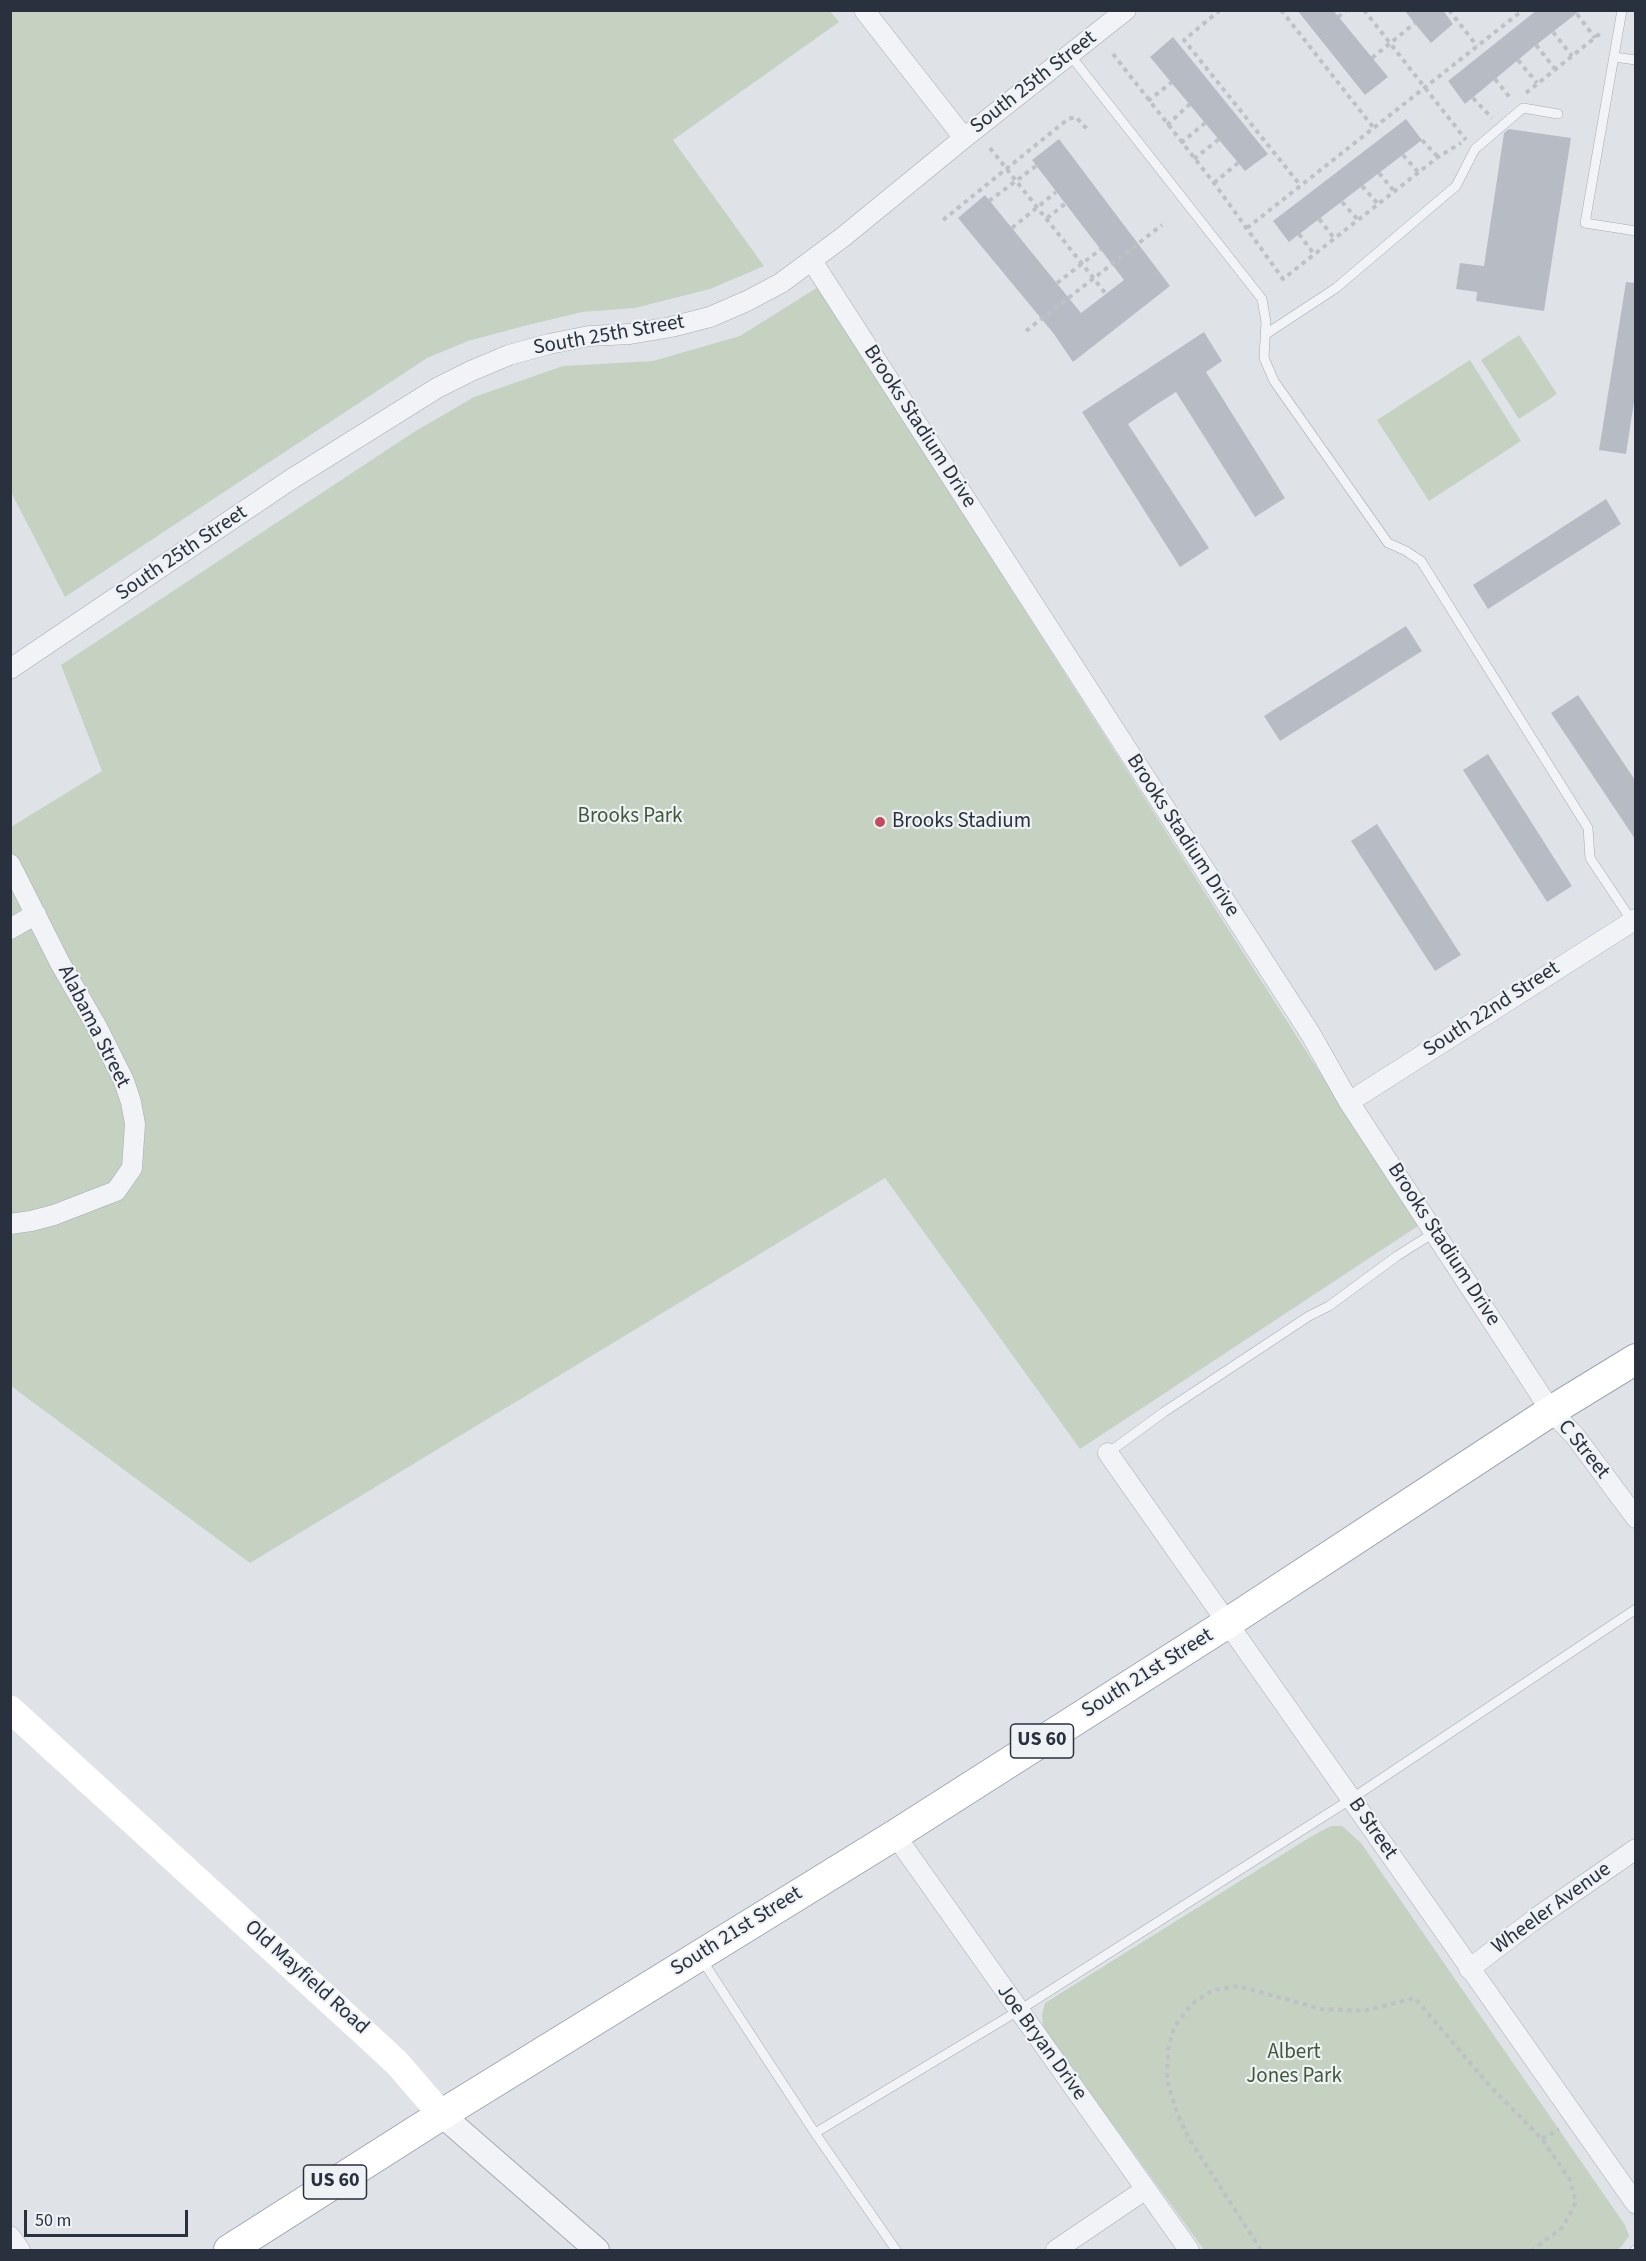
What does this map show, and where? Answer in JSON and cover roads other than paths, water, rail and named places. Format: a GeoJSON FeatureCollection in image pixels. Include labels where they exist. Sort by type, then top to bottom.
{"type":"FeatureCollection","features":[{"type":"Feature","properties":{"kind":"main road","name":"South 21st Street"},"geometry":{"type":"LineString","coordinates":[[442,2115],[895,1835],[1635,1359]]}},
{"type":"Feature","properties":{"kind":"main road","name":"Old Mayfield Road"},"geometry":{"type":"LineString","coordinates":[[10,1709],[398,2063],[442,2115]]}},
{"type":"Feature","properties":{"kind":"main road","name":"US 60"},"geometry":{"type":"LineString","coordinates":[[229,2250],[442,2115]]}},
{"type":"Feature","properties":{"kind":"street"},"geometry":{"type":"LineString","coordinates":[[864,10],[964,138]]}},
{"type":"Feature","properties":{"kind":"street","name":"South 25th Street"},"geometry":{"type":"LineString","coordinates":[[10,669],[290,480],[436,388],[509,355],[549,344],[589,336],[650,330],[710,317],[781,283],[812,261],[1126,10]]}},
{"type":"Feature","properties":{"kind":"street","name":"Brooks Stadium Drive"},"geometry":{"type":"LineString","coordinates":[[812,261],[1310,1033],[1349,1102],[1551,1411]]}},
{"type":"Feature","properties":{"kind":"street","name":"Alabama Street"},"geometry":{"type":"LineString","coordinates":[[10,864],[124,1081],[135,1124],[132,1168],[116,1191],[54,1215],[10,1224]]}},
{"type":"Feature","properties":{"kind":"street"},"geometry":{"type":"LineString","coordinates":[[10,930],[36,914]]}},
{"type":"Feature","properties":{"kind":"street","name":"South 22nd Street"},"geometry":{"type":"LineString","coordinates":[[1349,1102],[1634,920]]}},
{"type":"Feature","properties":{"kind":"street","name":"C Street"},"geometry":{"type":"LineString","coordinates":[[1551,1411],[1575,1436],[1635,1518]]}},
{"type":"Feature","properties":{"kind":"street","name":"B Street"},"geometry":{"type":"LineString","coordinates":[[1108,1453],[1229,1622],[1635,2204]]}},
{"type":"Feature","properties":{"kind":"street","name":"Joe Bryan Drive"},"geometry":{"type":"LineString","coordinates":[[895,1835],[1189,2250]]}},
{"type":"Feature","properties":{"kind":"street","name":"Wheeler Avenue"},"geometry":{"type":"LineString","coordinates":[[1469,1969],[1539,1916],[1635,1849]]}},
{"type":"Feature","properties":{"kind":"street","name":"Old Mayfield Road"},"geometry":{"type":"LineString","coordinates":[[442,2115],[597,2250]]}},
{"type":"Feature","properties":{"kind":"street"},"geometry":{"type":"LineString","coordinates":[[1056,2250],[1146,2189]]}},
{"type":"Feature","properties":{"kind":"street"},"geometry":{"type":"LineString","coordinates":[[10,2236],[20,2250]]}},
{"type":"Feature","properties":{"kind":"lane"},"geometry":{"type":"LineString","coordinates":[[1622,10],[1585,223],[1635,231]]}},
{"type":"Feature","properties":{"kind":"lane"},"geometry":{"type":"LineString","coordinates":[[1070,55],[1262,299],[1266,322],[1264,358],[1274,381],[1388,543],[1421,561],[1588,828],[1590,858],[1634,920]]}},
{"type":"Feature","properties":{"kind":"lane"},"geometry":{"type":"LineString","coordinates":[[1614,57],[1635,60]]}},
{"type":"Feature","properties":{"kind":"lane"},"geometry":{"type":"LineString","coordinates":[[1266,334],[1336,288],[1456,186],[1475,149],[1523,108],[1558,114]]}},
{"type":"Feature","properties":{"kind":"lane"},"geometry":{"type":"LineString","coordinates":[[1108,1453],[1164,1412],[1310,1316],[1329,1306],[1397,1256],[1435,1232]]}},
{"type":"Feature","properties":{"kind":"lane"},"geometry":{"type":"LineString","coordinates":[[815,2133],[1018,2011],[1351,1798],[1635,1609]]}},
{"type":"Feature","properties":{"kind":"lane"},"geometry":{"type":"LineString","coordinates":[[699,1956],[815,2133],[896,2250]]}},
{"type":"Feature","properties":{"kind":"place","name":"Brooks Stadium"},"geometry":{"type":"Point","coordinates":[880,822]}},
{"type":"Feature","properties":{"kind":"park label","name":"Brooks Park"},"geometry":{"type":"Point","coordinates":[630,817]}},
{"type":"Feature","properties":{"kind":"park label","name":"Albert Jones Park"},"geometry":{"type":"Point","coordinates":[1294,2065]}}]}
